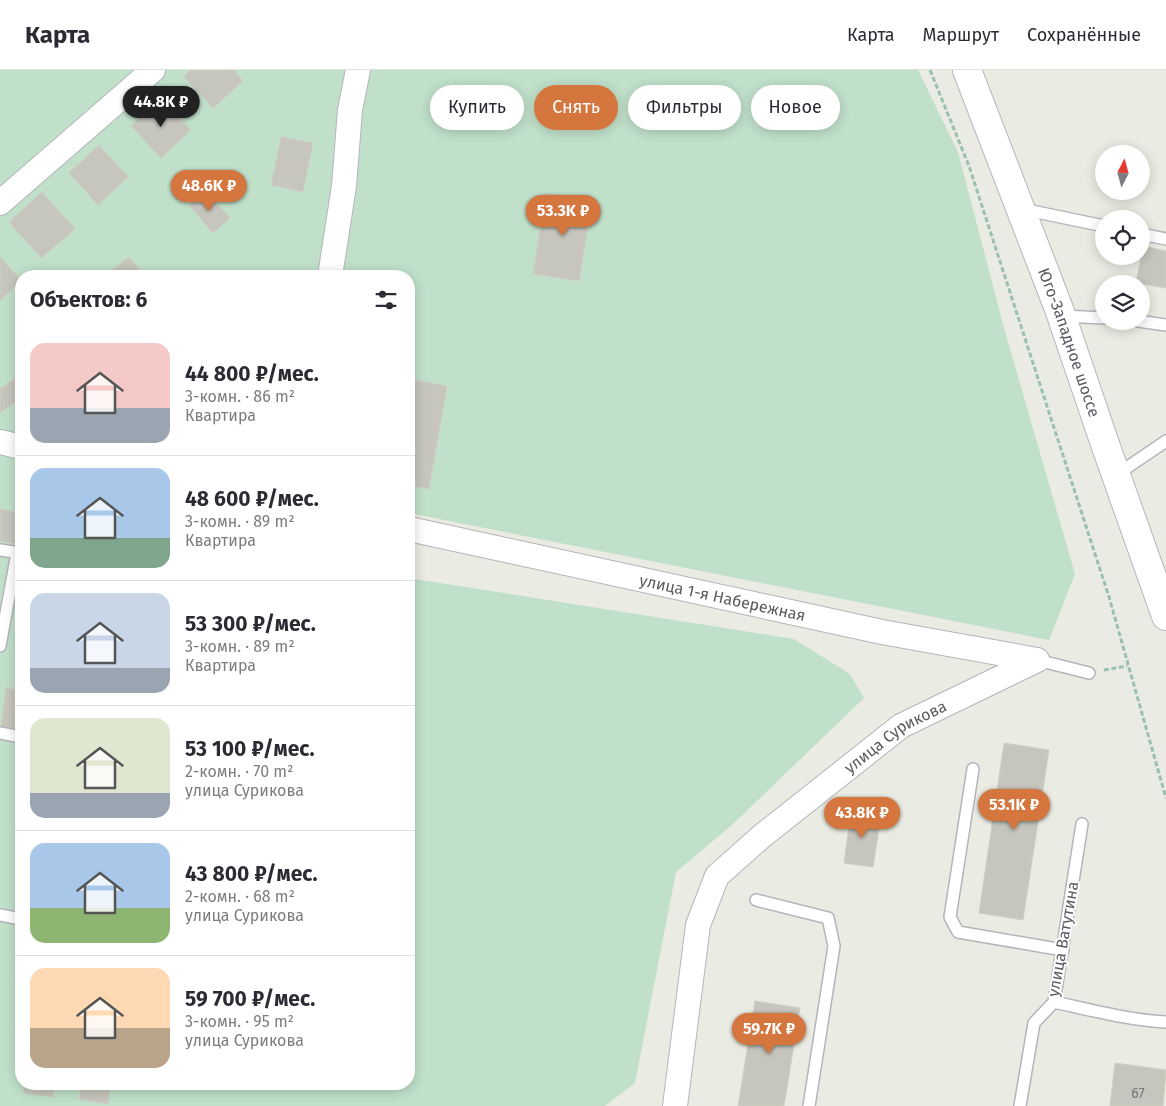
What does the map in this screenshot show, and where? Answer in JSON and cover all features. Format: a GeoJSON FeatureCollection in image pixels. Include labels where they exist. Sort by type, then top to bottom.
{"type":"FeatureCollection","features":[{"type":"Feature","properties":{"kind":"main road","name":"Юго-Западное шоссе"},"geometry":{"type":"LineString","coordinates":[[967,70],[1062,316],[1116,475],[1166,613]]}},
{"type":"Feature","properties":{"kind":"street"},"geometry":{"type":"LineString","coordinates":[[0,203],[153,70]]}},
{"type":"Feature","properties":{"kind":"street"},"geometry":{"type":"LineString","coordinates":[[331,270],[344,186],[350,110],[358,70]]}},
{"type":"Feature","properties":{"kind":"street"},"geometry":{"type":"LineString","coordinates":[[0,442],[15,446]]}},
{"type":"Feature","properties":{"kind":"street","name":"улица 1-я Набережная"},"geometry":{"type":"LineString","coordinates":[[415,530],[882,632],[1037,660]]}},
{"type":"Feature","properties":{"kind":"street","name":"улица Сурикова"},"geometry":{"type":"LineString","coordinates":[[675,1106],[698,924],[718,876],[762,836],[901,726],[1037,660]]}},
{"type":"Feature","properties":{"kind":"lane"},"geometry":{"type":"LineString","coordinates":[[1021,209],[1095,224]]}},
{"type":"Feature","properties":{"kind":"lane"},"geometry":{"type":"LineString","coordinates":[[1150,236],[1166,239]]}},
{"type":"Feature","properties":{"kind":"lane"},"geometry":{"type":"LineString","coordinates":[[1062,316],[1095,318]]}},
{"type":"Feature","properties":{"kind":"lane"},"geometry":{"type":"LineString","coordinates":[[1150,323],[1166,325]]}},
{"type":"Feature","properties":{"kind":"lane"},"geometry":{"type":"LineString","coordinates":[[1116,475],[1166,441]]}},
{"type":"Feature","properties":{"kind":"lane"},"geometry":{"type":"LineString","coordinates":[[0,550],[15,552]]}},
{"type":"Feature","properties":{"kind":"lane"},"geometry":{"type":"LineString","coordinates":[[0,646],[15,573]]}},
{"type":"Feature","properties":{"kind":"lane"},"geometry":{"type":"LineString","coordinates":[[1037,660],[1088,672]]}},
{"type":"Feature","properties":{"kind":"lane"},"geometry":{"type":"LineString","coordinates":[[0,733],[15,735]]}},
{"type":"Feature","properties":{"kind":"lane"},"geometry":{"type":"LineString","coordinates":[[972,769],[950,917],[958,932],[1063,950]]}},
{"type":"Feature","properties":{"kind":"lane","name":"улица Ватутина"},"geometry":{"type":"LineString","coordinates":[[1020,1106],[1034,1023],[1054,1002],[1082,824]]}},
{"type":"Feature","properties":{"kind":"lane"},"geometry":{"type":"LineString","coordinates":[[756,900],[828,918],[834,946],[809,1106]]}},
{"type":"Feature","properties":{"kind":"lane"},"geometry":{"type":"LineString","coordinates":[[0,915],[15,917]]}},
{"type":"Feature","properties":{"kind":"lane"},"geometry":{"type":"LineString","coordinates":[[1054,1002],[1104,1013],[1166,1022]]}},
{"type":"Feature","properties":{"kind":"path"},"geometry":{"type":"LineString","coordinates":[[930,70],[972,176],[1109,597],[1166,798]]}},
{"type":"Feature","properties":{"kind":"path"},"geometry":{"type":"LineString","coordinates":[[1088,672],[1128,666]]}},
{"type":"Feature","properties":{"kind":"green space"},"geometry":{"type":"Polygon","coordinates":[[[0,70],[358,70],[331,270],[15,270],[15,1090],[415,1090],[415,579],[794,639],[850,674],[864,698],[733,824],[676,872],[635,1083],[605,1106],[0,1106],[0,70]]]}},
{"type":"Feature","properties":{"kind":"green space"},"geometry":{"type":"Polygon","coordinates":[[[365,70],[918,70],[958,152],[1004,328],[1075,574],[1049,640],[415,514],[415,270],[337,270],[365,70]]]}},
{"type":"Feature","properties":{"kind":"building"},"geometry":{"type":"Polygon","coordinates":[[[191,70],[234,70],[243,81],[213,108],[184,77],[191,70]]]}},
{"type":"Feature","properties":{"kind":"building"},"geometry":{"type":"Polygon","coordinates":[[[161,98],[191,130],[161,158],[131,126],[161,98]]]}},
{"type":"Feature","properties":{"kind":"building"},"geometry":{"type":"Polygon","coordinates":[[[281,137],[313,143],[303,192],[271,185],[281,137]]]}},
{"type":"Feature","properties":{"kind":"building"},"geometry":{"type":"Polygon","coordinates":[[[99,145],[128,177],[98,205],[69,173],[99,145]]]}},
{"type":"Feature","properties":{"kind":"building"},"geometry":{"type":"Polygon","coordinates":[[[205,191],[230,218],[213,233],[189,205],[205,191]]]}},
{"type":"Feature","properties":{"kind":"building"},"geometry":{"type":"Polygon","coordinates":[[[42,192],[75,229],[41,258],[9,222],[42,192]]]}},
{"type":"Feature","properties":{"kind":"building"},"geometry":{"type":"Polygon","coordinates":[[[546,193],[592,200],[579,281],[533,274],[546,193]]]}},
{"type":"Feature","properties":{"kind":"building"},"geometry":{"type":"Polygon","coordinates":[[[1150,248],[1166,251],[1166,288],[1150,285],[1150,275],[1138,275],[1139,265],[1150,265],[1150,248]]]}},
{"type":"Feature","properties":{"kind":"building"},"geometry":{"type":"Polygon","coordinates":[[[0,257],[15,273],[15,286],[0,301],[0,257]]]}},
{"type":"Feature","properties":{"kind":"building"},"geometry":{"type":"Polygon","coordinates":[[[129,257],[140,270],[113,270],[129,257]]]}},
{"type":"Feature","properties":{"kind":"building"},"geometry":{"type":"Polygon","coordinates":[[[15,378],[15,402],[0,413],[0,389],[15,378]]]}},
{"type":"Feature","properties":{"kind":"building"},"geometry":{"type":"Polygon","coordinates":[[[415,380],[447,386],[429,489],[415,486],[415,380]]]}},
{"type":"Feature","properties":{"kind":"building"},"geometry":{"type":"Polygon","coordinates":[[[0,509],[15,512],[15,544],[0,541],[0,509]]]}},
{"type":"Feature","properties":{"kind":"building"},"geometry":{"type":"Polygon","coordinates":[[[6,688],[15,689],[15,728],[1,726],[6,688]]]}},
{"type":"Feature","properties":{"kind":"building"},"geometry":{"type":"Polygon","coordinates":[[[1004,743],[1049,750],[1023,920],[979,913],[1004,743]]]}},
{"type":"Feature","properties":{"kind":"building"},"geometry":{"type":"Polygon","coordinates":[[[851,812],[881,816],[873,867],[844,863],[851,812]]]}},
{"type":"Feature","properties":{"kind":"building"},"geometry":{"type":"Polygon","coordinates":[[[755,1001],[800,1008],[784,1106],[738,1106],[755,1001]]]}},
{"type":"Feature","properties":{"kind":"building"},"geometry":{"type":"Polygon","coordinates":[[[1115,1063],[1166,1070],[1163,1106],[1110,1106],[1115,1063]]]}},
{"type":"Feature","properties":{"kind":"building"},"geometry":{"type":"Polygon","coordinates":[[[24,1090],[54,1090],[53,1097],[23,1093],[24,1090]]]}},
{"type":"Feature","properties":{"kind":"building"},"geometry":{"type":"Polygon","coordinates":[[[80,1090],[110,1090],[108,1104],[79,1099],[80,1090]]]}}]}
